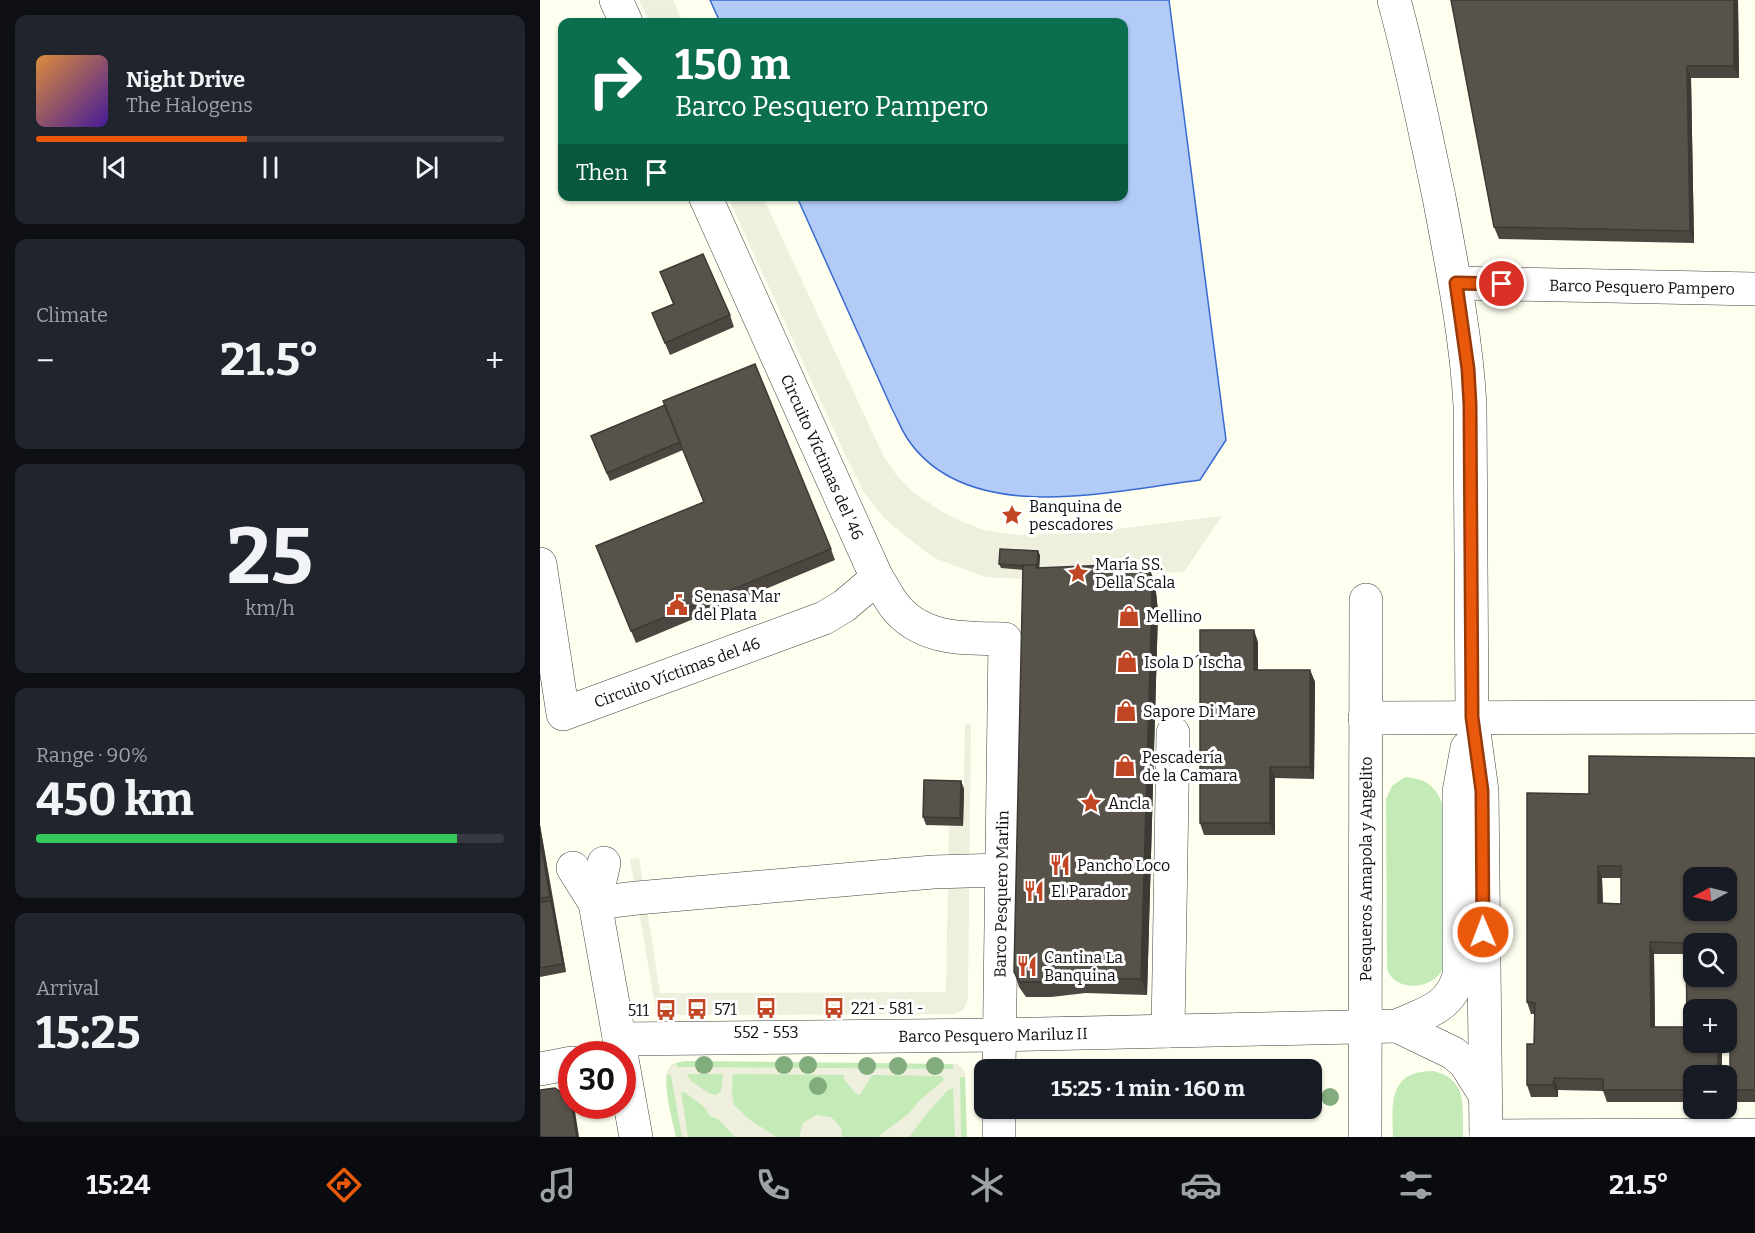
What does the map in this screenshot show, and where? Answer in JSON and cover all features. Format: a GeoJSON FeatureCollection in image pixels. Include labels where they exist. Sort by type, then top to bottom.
{"type":"FeatureCollection","features":[{"type":"Feature","properties":{"kind":"street"},"geometry":{"type":"LineString","coordinates":[[616,0],[624,18]]}},
{"type":"Feature","properties":{"kind":"street"},"geometry":{"type":"LineString","coordinates":[[1394,0],[1430,155],[1456,283],[1467,360],[1470,405],[1472,717],[1482,791],[1486,1137],[1755,1135]]}},
{"type":"Feature","properties":{"kind":"street","name":"Circuito Víctimas del '46"},"geometry":{"type":"LineString","coordinates":[[707,201],[877,578],[896,607],[911,622],[926,631],[960,638],[1005,639]]}},
{"type":"Feature","properties":{"kind":"street","name":"Barco Pesquero Pampero"},"geometry":{"type":"LineString","coordinates":[[1456,283],[1755,289]]}},
{"type":"Feature","properties":{"kind":"street","name":"Circuito Víctimas del 46"},"geometry":{"type":"LineString","coordinates":[[540,564],[563,714],[824,618],[844,606],[877,578]]}},
{"type":"Feature","properties":{"kind":"street","name":"Pesqueros Amapola y Angelito"},"geometry":{"type":"LineString","coordinates":[[1365,1137],[1381,1026],[1365,718],[1366,600]]}},
{"type":"Feature","properties":{"kind":"street","name":"Barco Pesquero Marlin"},"geometry":{"type":"LineString","coordinates":[[999,1059],[1005,639]]}},
{"type":"Feature","properties":{"kind":"street"},"geometry":{"type":"LineString","coordinates":[[1381,1026],[1438,1007],[1449,999],[1456,989],[1459,975],[1459,792],[1472,717]]}},
{"type":"Feature","properties":{"kind":"street"},"geometry":{"type":"LineString","coordinates":[[1365,718],[1755,717]]}},
{"type":"Feature","properties":{"kind":"street"},"geometry":{"type":"LineString","coordinates":[[1168,1031],[1173,733]]}},
{"type":"Feature","properties":{"kind":"street"},"geometry":{"type":"LineString","coordinates":[[588,865],[618,1041]]}},
{"type":"Feature","properties":{"kind":"street"},"geometry":{"type":"LineString","coordinates":[[595,903],[933,872],[1001,870]]}},
{"type":"Feature","properties":{"kind":"street"},"geometry":{"type":"LineString","coordinates":[[1381,1026],[1453,1053],[1470,1069],[1485,1095]]}},
{"type":"Feature","properties":{"kind":"street","name":"Barco Pesquero Mariluz II"},"geometry":{"type":"LineString","coordinates":[[636,1051],[999,1035],[1381,1026]]}},
{"type":"Feature","properties":{"kind":"street"},"geometry":{"type":"LineString","coordinates":[[540,1069],[558,1066]]}},
{"type":"Feature","properties":{"kind":"street"},"geometry":{"type":"LineString","coordinates":[[633,1119],[636,1137]]}},
{"type":"Feature","properties":{"kind":"street"},"geometry":{"type":"LineString","coordinates":[[999,1119],[999,1137]]}},
{"type":"Feature","properties":{"kind":"green space"},"geometry":{"type":"Polygon","coordinates":[[[1405,777],[1418,779],[1428,784],[1436,791],[1442,803],[1443,968],[1432,981],[1415,986],[1398,982],[1391,977],[1387,969],[1386,799],[1392,786],[1405,777]]]}},
{"type":"Feature","properties":{"kind":"green space"},"geometry":{"type":"Polygon","coordinates":[[[687,1061],[956,1064],[963,1069],[965,1074],[967,1137],[676,1137],[668,1100],[667,1073],[673,1064],[687,1061]]]}},
{"type":"Feature","properties":{"kind":"green space"},"geometry":{"type":"Polygon","coordinates":[[[1433,1071],[1445,1075],[1458,1088],[1463,1105],[1463,1137],[1393,1137],[1393,1102],[1400,1083],[1418,1072],[1433,1071]]]}},
{"type":"Feature","properties":{"kind":"shaded area"},"geometry":{"type":"Polygon","coordinates":[[[639,0],[673,0],[681,18],[647,18],[639,0]]]}},
{"type":"Feature","properties":{"kind":"shaded area"},"geometry":{"type":"Polygon","coordinates":[[[730,201],[765,201],[883,455],[897,476],[913,492],[941,511],[984,530],[1017,535],[1086,533],[1222,516],[1184,572],[1154,573],[1153,564],[1115,567],[1115,569],[1041,580],[985,577],[934,558],[884,518],[865,494],[730,201]]]}},
{"type":"Feature","properties":{"kind":"shaded area"},"geometry":{"type":"Polygon","coordinates":[[[965,724],[971,724],[968,997],[962,1011],[954,1014],[663,1015],[656,1012],[630,859],[639,858],[660,993],[946,992],[949,826],[963,826],[965,724]]]}},
{"type":"Feature","properties":{"kind":"shaded area"},"geometry":{"type":"Polygon","coordinates":[[[676,1063],[677,1067],[953,1069],[953,1063],[963,1069],[966,1077],[960,1077],[961,1137],[955,1137],[953,1088],[948,1090],[928,1112],[909,1137],[878,1137],[908,1114],[920,1100],[944,1080],[942,1076],[872,1075],[860,1095],[856,1094],[844,1079],[844,1075],[733,1074],[734,1105],[749,1119],[776,1137],[735,1137],[718,1119],[710,1116],[704,1107],[686,1093],[681,1092],[688,1137],[682,1137],[671,1075],[666,1074],[668,1069],[676,1063]],[[687,1074],[691,1081],[710,1094],[716,1095],[721,1091],[723,1074],[687,1074]]]}},
{"type":"Feature","properties":{"kind":"shaded area"},"geometry":{"type":"Polygon","coordinates":[[[816,1115],[831,1117],[841,1128],[842,1137],[799,1137],[803,1123],[816,1115]]]}},
{"type":"Feature","properties":{"kind":"water"},"geometry":{"type":"Polygon","coordinates":[[[710,0],[1169,0],[1226,440],[1200,480],[1125,491],[1043,497],[1002,494],[965,484],[933,466],[907,438],[901,427],[799,201],[1128,201],[1128,18],[718,18],[710,0]]]}},
{"type":"Feature","properties":{"kind":"building"},"geometry":{"type":"Polygon","coordinates":[[[1451,0],[1734,0],[1734,66],[1687,66],[1690,231],[1494,227],[1451,0]]]}},
{"type":"Feature","properties":{"kind":"building"},"geometry":{"type":"Polygon","coordinates":[[[703,254],[730,315],[665,343],[652,313],[674,304],[660,272],[703,254]]]}},
{"type":"Feature","properties":{"kind":"building"},"geometry":{"type":"Polygon","coordinates":[[[755,364],[831,549],[631,631],[596,546],[704,502],[663,401],[755,364]]]}},
{"type":"Feature","properties":{"kind":"building"},"geometry":{"type":"Polygon","coordinates":[[[665,405],[680,442],[607,473],[591,436],[665,405]]]}},
{"type":"Feature","properties":{"kind":"building"},"geometry":{"type":"Polygon","coordinates":[[[1000,549],[1038,551],[1037,567],[1036,565],[999,564],[1000,549]]]}},
{"type":"Feature","properties":{"kind":"building"},"geometry":{"type":"Polygon","coordinates":[[[1023,565],[1036,565],[1036,568],[1110,565],[1110,569],[1149,567],[1152,596],[1141,979],[1080,978],[1020,982],[1014,972],[1023,565]]]}},
{"type":"Feature","properties":{"kind":"building"},"geometry":{"type":"Polygon","coordinates":[[[1200,630],[1254,630],[1254,670],[1310,670],[1310,767],[1270,767],[1270,823],[1200,823],[1200,630]]]}},
{"type":"Feature","properties":{"kind":"building"},"geometry":{"type":"Polygon","coordinates":[[[1589,756],[1755,758],[1755,1090],[1737,1090],[1737,1065],[1730,1065],[1730,1053],[1737,1053],[1737,999],[1687,999],[1687,987],[1737,987],[1737,933],[1683,933],[1683,943],[1650,942],[1651,1027],[1683,1027],[1683,1053],[1718,1053],[1718,1065],[1683,1065],[1683,1090],[1603,1090],[1603,1079],[1554,1078],[1553,1085],[1527,1085],[1527,1044],[1534,1044],[1535,1003],[1527,1002],[1527,793],[1589,794],[1589,756]],[[1598,866],[1598,903],[1621,904],[1621,866],[1598,866]]]}},
{"type":"Feature","properties":{"kind":"building"},"geometry":{"type":"Polygon","coordinates":[[[924,780],[961,781],[960,818],[923,817],[924,780]]]}},
{"type":"Feature","properties":{"kind":"building"},"geometry":{"type":"Polygon","coordinates":[[[540,838],[550,897],[540,898],[540,838]]]}},
{"type":"Feature","properties":{"kind":"building"},"geometry":{"type":"Polygon","coordinates":[[[551,901],[563,964],[540,968],[540,902],[551,901]]]}},
{"type":"Feature","properties":{"kind":"building"},"geometry":{"type":"Polygon","coordinates":[[[555,1088],[558,1090],[558,1119],[574,1119],[577,1137],[540,1137],[540,1090],[555,1088]]]}},
{"type":"Feature","properties":{"kind":"place","name":"Banquina de pescadores"},"geometry":{"type":"Point","coordinates":[1012,515]}},
{"type":"Feature","properties":{"kind":"place","name":"María SS. Della Scala"},"geometry":{"type":"Point","coordinates":[1078,573]}},
{"type":"Feature","properties":{"kind":"place","name":"Senasa Mar del Plata"},"geometry":{"type":"Point","coordinates":[677,605]}},
{"type":"Feature","properties":{"kind":"place","name":"Mellino"},"geometry":{"type":"Point","coordinates":[1129,616]}},
{"type":"Feature","properties":{"kind":"place","name":"Isola D´ Ischa"},"geometry":{"type":"Point","coordinates":[1127,662]}},
{"type":"Feature","properties":{"kind":"place","name":"Sapore Di Mare"},"geometry":{"type":"Point","coordinates":[1126,711]}},
{"type":"Feature","properties":{"kind":"place","name":"Pescadería de la Camara"},"geometry":{"type":"Point","coordinates":[1125,766]}},
{"type":"Feature","properties":{"kind":"place","name":"Ancla"},"geometry":{"type":"Point","coordinates":[1091,803]}},
{"type":"Feature","properties":{"kind":"place","name":"Pancho Loco"},"geometry":{"type":"Point","coordinates":[1060,865]}},
{"type":"Feature","properties":{"kind":"place","name":"El Parador"},"geometry":{"type":"Point","coordinates":[1034,891]}},
{"type":"Feature","properties":{"kind":"place","name":"Cantina La Banquina"},"geometry":{"type":"Point","coordinates":[1027,966]}},
{"type":"Feature","properties":{"kind":"place","name":"552 - 553"},"geometry":{"type":"Point","coordinates":[766,1008]}},
{"type":"Feature","properties":{"kind":"place","name":"221 - 581 -"},"geometry":{"type":"Point","coordinates":[834,1008]}},
{"type":"Feature","properties":{"kind":"place","name":"571"},"geometry":{"type":"Point","coordinates":[697,1009]}},
{"type":"Feature","properties":{"kind":"place","name":"511"},"geometry":{"type":"Point","coordinates":[666,1010]}},
{"type":"Feature","properties":{"kind":"route"},"geometry":{"type":"LineString","coordinates":[[1483,932],[1482,791],[1472,717],[1470,405],[1464,333],[1456,283],[1502,284]]}}]}
